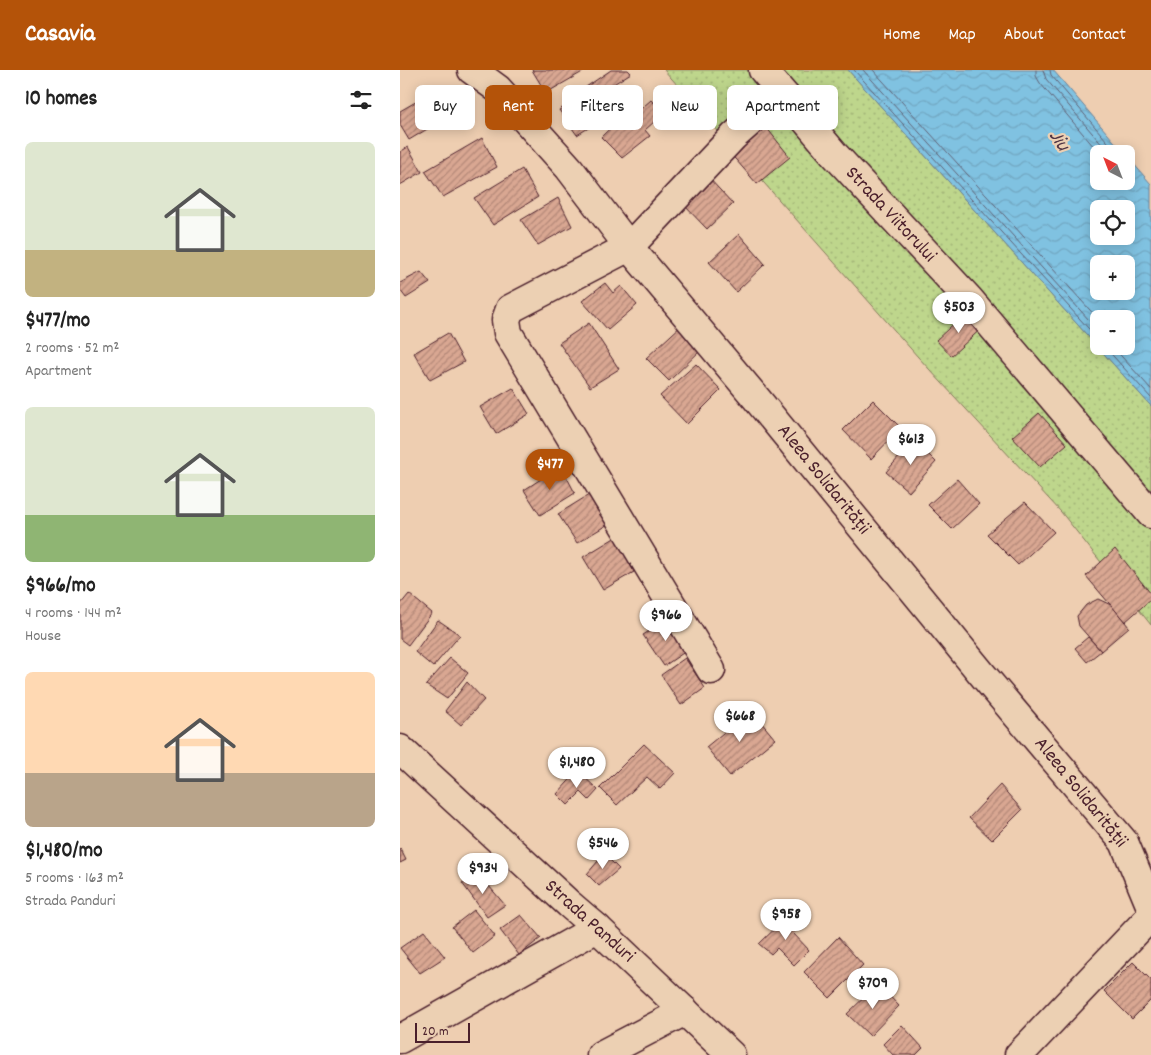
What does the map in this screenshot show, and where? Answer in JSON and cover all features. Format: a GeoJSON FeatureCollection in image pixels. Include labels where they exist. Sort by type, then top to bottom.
{"type":"FeatureCollection","features":[{"type":"Feature","properties":{"kind":"street","name":"Aleea Solidarității"},"geometry":{"type":"LineString","coordinates":[[473,70],[498,89],[569,168],[629,247],[756,398],[982,674],[1124,842],[1151,906]]}},
{"type":"Feature","properties":{"kind":"street","name":"Strada Viitorului"},"geometry":{"type":"LineString","coordinates":[[763,70],[775,85]]}},
{"type":"Feature","properties":{"kind":"street"},"geometry":{"type":"LineString","coordinates":[[711,670],[508,334],[506,320],[510,309],[629,247],[741,130]]}},
{"type":"Feature","properties":{"kind":"street","name":"Strada Viitorului"},"geometry":{"type":"LineString","coordinates":[[814,130],[968,299],[1151,514]]}},
{"type":"Feature","properties":{"kind":"street","name":"Strada Panduri"},"geometry":{"type":"LineString","coordinates":[[400,749],[569,904],[598,928],[732,1055]]}},
{"type":"Feature","properties":{"kind":"street"},"geometry":{"type":"LineString","coordinates":[[1019,1055],[1151,916]]}},
{"type":"Feature","properties":{"kind":"street"},"geometry":{"type":"LineString","coordinates":[[400,1039],[598,928]]}},
{"type":"Feature","properties":{"kind":"street"},"geometry":{"type":"LineString","coordinates":[[601,1055],[685,1011]]}},
{"type":"Feature","properties":{"kind":"green space"},"geometry":{"type":"Polygon","coordinates":[[[664,70],[848,70],[1090,338],[1090,355],[1105,355],[1151,406],[1151,625],[1061,512],[918,357],[717,130],[717,85],[677,85],[664,70]]]}},
{"type":"Feature","properties":{"kind":"water","name":"Jiu"},"geometry":{"type":"Polygon","coordinates":[[[848,70],[1053,70],[1117,145],[1090,145],[1090,190],[1135,190],[1135,165],[1151,184],[1151,406],[1105,355],[1135,355],[1135,310],[1090,310],[1090,338],[848,70]]]}},
{"type":"Feature","properties":{"kind":"building"},"geometry":{"type":"Polygon","coordinates":[[[532,70],[586,70],[552,90],[552,85],[541,85],[532,70]]]}},
{"type":"Feature","properties":{"kind":"building"},"geometry":{"type":"Polygon","coordinates":[[[611,70],[628,70],[631,73],[612,85],[589,85],[611,70]]]}},
{"type":"Feature","properties":{"kind":"building"},"geometry":{"type":"Polygon","coordinates":[[[651,100],[653,102],[653,123],[645,130],[650,136],[622,158],[601,137],[608,130],[643,130],[643,107],[651,100]]]}},
{"type":"Feature","properties":{"kind":"building"},"geometry":{"type":"Polygon","coordinates":[[[415,102],[415,130],[426,130],[409,140],[400,125],[400,111],[415,102]]]}},
{"type":"Feature","properties":{"kind":"building"},"geometry":{"type":"Polygon","coordinates":[[[573,130],[585,130],[577,135],[573,130]]]}},
{"type":"Feature","properties":{"kind":"building"},"geometry":{"type":"Polygon","coordinates":[[[753,130],[768,130],[790,157],[757,184],[729,152],[753,130]]]}},
{"type":"Feature","properties":{"kind":"building"},"geometry":{"type":"Polygon","coordinates":[[[482,138],[497,167],[443,197],[425,171],[482,138]]]}},
{"type":"Feature","properties":{"kind":"building"},"geometry":{"type":"Polygon","coordinates":[[[408,147],[422,172],[400,185],[400,152],[408,147]]]}},
{"type":"Feature","properties":{"kind":"building"},"geometry":{"type":"Polygon","coordinates":[[[522,169],[538,197],[493,225],[474,198],[522,169]]]}},
{"type":"Feature","properties":{"kind":"building"},"geometry":{"type":"Polygon","coordinates":[[[707,176],[733,204],[707,229],[681,202],[707,176]]]}},
{"type":"Feature","properties":{"kind":"building"},"geometry":{"type":"Polygon","coordinates":[[[558,198],[572,226],[538,245],[521,220],[558,198]]]}},
{"type":"Feature","properties":{"kind":"building"},"geometry":{"type":"Polygon","coordinates":[[[739,234],[765,264],[736,292],[709,262],[739,234]]]}},
{"type":"Feature","properties":{"kind":"building"},"geometry":{"type":"Polygon","coordinates":[[[421,272],[430,283],[406,298],[400,290],[400,283],[421,272]]]}},
{"type":"Feature","properties":{"kind":"building"},"geometry":{"type":"Polygon","coordinates":[[[605,283],[613,293],[621,286],[637,305],[608,330],[582,301],[605,283]]]}},
{"type":"Feature","properties":{"kind":"building"},"geometry":{"type":"Polygon","coordinates":[[[972,315],[983,327],[951,356],[936,340],[960,318],[963,321],[972,315]]]}},
{"type":"Feature","properties":{"kind":"building"},"geometry":{"type":"Polygon","coordinates":[[[589,323],[619,369],[590,387],[559,343],[589,323]]]}},
{"type":"Feature","properties":{"kind":"building"},"geometry":{"type":"Polygon","coordinates":[[[683,324],[704,347],[669,381],[646,358],[683,324]]]}},
{"type":"Feature","properties":{"kind":"building"},"geometry":{"type":"Polygon","coordinates":[[[448,333],[464,362],[430,380],[414,353],[448,333]]]}},
{"type":"Feature","properties":{"kind":"building"},"geometry":{"type":"Polygon","coordinates":[[[696,364],[721,390],[687,424],[660,396],[696,364]]]}},
{"type":"Feature","properties":{"kind":"building"},"geometry":{"type":"Polygon","coordinates":[[[513,388],[529,414],[496,434],[480,407],[513,388]]]}},
{"type":"Feature","properties":{"kind":"building"},"geometry":{"type":"Polygon","coordinates":[[[873,400],[901,428],[871,459],[843,430],[873,400]]]}},
{"type":"Feature","properties":{"kind":"building"},"geometry":{"type":"Polygon","coordinates":[[[1039,413],[1067,444],[1040,467],[1012,437],[1039,413]]]}},
{"type":"Feature","properties":{"kind":"building"},"geometry":{"type":"Polygon","coordinates":[[[914,440],[936,462],[909,492],[886,472],[914,440]]]}},
{"type":"Feature","properties":{"kind":"building"},"geometry":{"type":"Polygon","coordinates":[[[561,466],[575,493],[540,515],[524,490],[561,466]]]}},
{"type":"Feature","properties":{"kind":"building"},"geometry":{"type":"Polygon","coordinates":[[[957,479],[979,504],[952,529],[928,505],[957,479]]]}},
{"type":"Feature","properties":{"kind":"building"},"geometry":{"type":"Polygon","coordinates":[[[592,493],[610,523],[577,543],[558,514],[592,493]]]}},
{"type":"Feature","properties":{"kind":"building"},"geometry":{"type":"Polygon","coordinates":[[[1025,502],[1054,532],[1018,565],[987,534],[1025,502]]]}},
{"type":"Feature","properties":{"kind":"building"},"geometry":{"type":"Polygon","coordinates":[[[616,537],[634,572],[603,590],[583,557],[616,537]]]}},
{"type":"Feature","properties":{"kind":"building"},"geometry":{"type":"Polygon","coordinates":[[[1115,549],[1151,594],[1151,599],[1125,622],[1086,576],[1115,549]]]}},
{"type":"Feature","properties":{"kind":"building"},"geometry":{"type":"Polygon","coordinates":[[[409,594],[432,613],[408,645],[400,639],[400,605],[409,594]]]}},
{"type":"Feature","properties":{"kind":"building"},"geometry":{"type":"Polygon","coordinates":[[[1098,599],[1111,605],[1129,627],[1101,651],[1079,626],[1077,616],[1086,605],[1098,599]]]}},
{"type":"Feature","properties":{"kind":"building"},"geometry":{"type":"Polygon","coordinates":[[[668,619],[689,649],[664,666],[643,635],[668,619]]]}},
{"type":"Feature","properties":{"kind":"building"},"geometry":{"type":"Polygon","coordinates":[[[438,620],[460,635],[433,667],[415,652],[438,620]]]}},
{"type":"Feature","properties":{"kind":"building"},"geometry":{"type":"Polygon","coordinates":[[[1088,637],[1101,651],[1087,662],[1075,648],[1088,637]]]}},
{"type":"Feature","properties":{"kind":"building"},"geometry":{"type":"Polygon","coordinates":[[[450,658],[468,673],[447,699],[426,685],[450,658]]]}},
{"type":"Feature","properties":{"kind":"building"},"geometry":{"type":"Polygon","coordinates":[[[685,658],[705,688],[681,705],[661,675],[685,658]]]}},
{"type":"Feature","properties":{"kind":"building"},"geometry":{"type":"Polygon","coordinates":[[[467,682],[484,700],[461,725],[445,711],[467,682]]]}},
{"type":"Feature","properties":{"kind":"building"},"geometry":{"type":"Polygon","coordinates":[[[751,710],[775,739],[730,776],[706,747],[751,710]]]}},
{"type":"Feature","properties":{"kind":"building"},"geometry":{"type":"Polygon","coordinates":[[[644,744],[675,773],[660,789],[647,777],[617,805],[600,788],[644,744]]]}},
{"type":"Feature","properties":{"kind":"building"},"geometry":{"type":"Polygon","coordinates":[[[578,771],[598,790],[589,800],[581,792],[568,805],[557,794],[578,771]]]}},
{"type":"Feature","properties":{"kind":"building"},"geometry":{"type":"Polygon","coordinates":[[[1000,785],[1022,810],[992,840],[969,818],[1000,785]]]}},
{"type":"Feature","properties":{"kind":"building"},"geometry":{"type":"Polygon","coordinates":[[[400,848],[406,860],[400,863],[400,848]]]}},
{"type":"Feature","properties":{"kind":"building"},"geometry":{"type":"Polygon","coordinates":[[[604,854],[619,869],[599,886],[587,874],[604,854]]]}},
{"type":"Feature","properties":{"kind":"building"},"geometry":{"type":"Polygon","coordinates":[[[478,873],[505,905],[487,917],[462,883],[478,873]]]}},
{"type":"Feature","properties":{"kind":"building"},"geometry":{"type":"Polygon","coordinates":[[[474,910],[495,936],[473,953],[452,927],[474,910]]]}},
{"type":"Feature","properties":{"kind":"building"},"geometry":{"type":"Polygon","coordinates":[[[790,914],[802,925],[793,933],[809,950],[794,965],[777,948],[771,954],[759,944],[790,914]]]}},
{"type":"Feature","properties":{"kind":"building"},"geometry":{"type":"Polygon","coordinates":[[[521,915],[541,938],[519,955],[500,930],[521,915]]]}},
{"type":"Feature","properties":{"kind":"building"},"geometry":{"type":"Polygon","coordinates":[[[424,931],[445,957],[420,973],[400,948],[424,931]]]}},
{"type":"Feature","properties":{"kind":"building"},"geometry":{"type":"Polygon","coordinates":[[[838,937],[863,965],[830,998],[804,972],[838,937]]]}},
{"type":"Feature","properties":{"kind":"building"},"geometry":{"type":"Polygon","coordinates":[[[1133,962],[1151,980],[1151,1000],[1132,1019],[1104,991],[1133,962]]]}},
{"type":"Feature","properties":{"kind":"building"},"geometry":{"type":"Polygon","coordinates":[[[878,984],[899,1006],[870,1036],[847,1014],[878,984]]]}},
{"type":"Feature","properties":{"kind":"building"},"geometry":{"type":"Polygon","coordinates":[[[902,1025],[923,1048],[916,1055],[893,1055],[883,1044],[902,1025]]]}}]}
